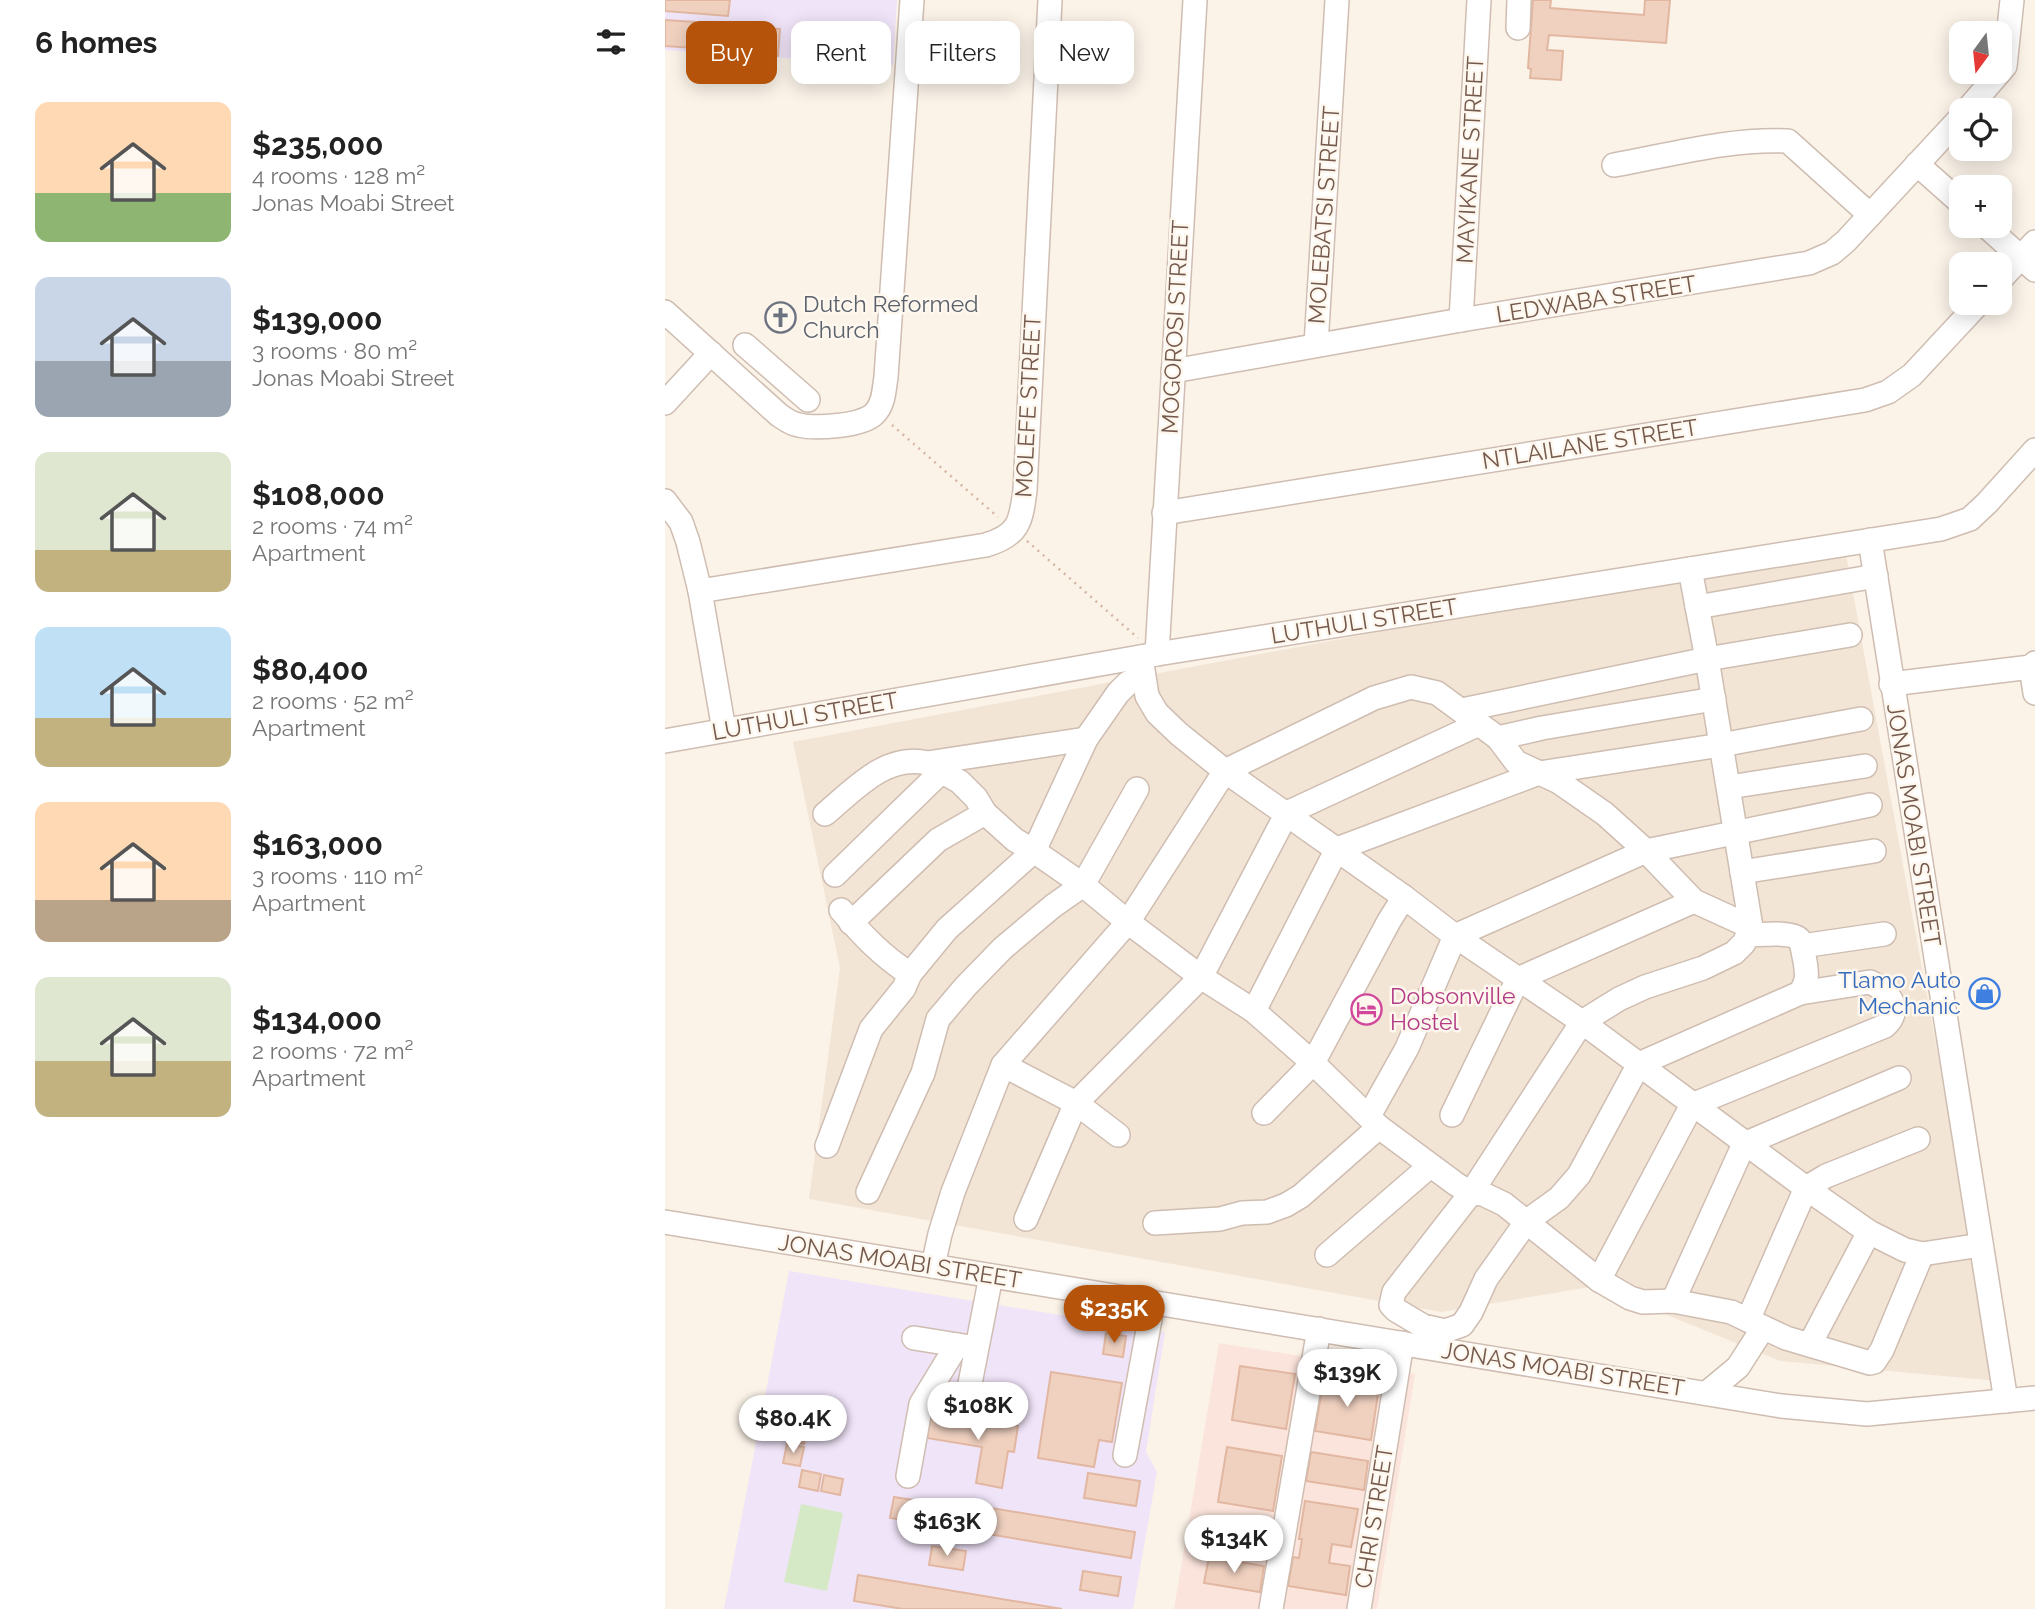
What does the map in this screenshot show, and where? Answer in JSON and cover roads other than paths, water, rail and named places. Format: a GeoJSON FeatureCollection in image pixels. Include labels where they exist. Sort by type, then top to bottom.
{"type":"FeatureCollection","features":[{"type":"Feature","properties":{"kind":"street"},"geometry":{"type":"LineString","coordinates":[[665,312],[765,403],[791,423],[817,426],[856,423],[877,412],[883,397],[912,0]]}},
{"type":"Feature","properties":{"kind":"street","name":"MOLEFE STREET"},"geometry":{"type":"LineString","coordinates":[[700,591],[986,545],[1010,536],[1017,525],[1025,490],[1050,0]]}},
{"type":"Feature","properties":{"kind":"street","name":"MOGOROSI STREET"},"geometry":{"type":"LineString","coordinates":[[1147,662],[1164,513],[1195,0]]}},
{"type":"Feature","properties":{"kind":"street","name":"MOLEBATSI STREET"},"geometry":{"type":"LineString","coordinates":[[1316,345],[1337,0]]}},
{"type":"Feature","properties":{"kind":"street","name":"MAYIKANE STREET"},"geometry":{"type":"LineString","coordinates":[[1461,320],[1479,0]]}},
{"type":"Feature","properties":{"kind":"street"},"geometry":{"type":"LineString","coordinates":[[1518,28],[1519,0]]}},
{"type":"Feature","properties":{"kind":"street"},"geometry":{"type":"LineString","coordinates":[[1977,98],[2005,66],[2012,0]]}},
{"type":"Feature","properties":{"kind":"street","name":"LEDWABA STREET"},"geometry":{"type":"LineString","coordinates":[[1173,371],[1809,263],[1832,253],[1949,130]]}},
{"type":"Feature","properties":{"kind":"street"},"geometry":{"type":"LineString","coordinates":[[1614,165],[1732,144],[1788,141],[1870,215]]}},
{"type":"Feature","properties":{"kind":"street"},"geometry":{"type":"LineString","coordinates":[[1917,164],[1949,192]]}},
{"type":"Feature","properties":{"kind":"street"},"geometry":{"type":"LineString","coordinates":[[2004,238],[2030,256],[2012,270]]}},
{"type":"Feature","properties":{"kind":"street","name":"NTLAILANE STREET"},"geometry":{"type":"LineString","coordinates":[[1164,513],[1865,400],[1888,392],[1912,375],[1968,315]]}},
{"type":"Feature","properties":{"kind":"street"},"geometry":{"type":"LineString","coordinates":[[745,345],[808,400]]}},
{"type":"Feature","properties":{"kind":"street"},"geometry":{"type":"LineString","coordinates":[[665,403],[711,353]]}},
{"type":"Feature","properties":{"kind":"street"},"geometry":{"type":"LineString","coordinates":[[765,403],[787,380]]}},
{"type":"Feature","properties":{"kind":"street","name":"LUTHULI STREET"},"geometry":{"type":"LineString","coordinates":[[665,741],[1941,528],[1970,519],[2035,450]]}},
{"type":"Feature","properties":{"kind":"street"},"geometry":{"type":"LineString","coordinates":[[665,501],[681,522],[700,591],[724,730]]}},
{"type":"Feature","properties":{"kind":"street","name":"JONAS MOABI STREET"},"geometry":{"type":"LineString","coordinates":[[1870,540],[2006,1401]]}},
{"type":"Feature","properties":{"kind":"street"},"geometry":{"type":"LineString","coordinates":[[1599,1280],[1692,1104],[1885,1026],[1894,1010],[1893,1001],[1887,993],[1870,982],[1800,993],[1639,1064],[1579,1175],[1559,1198],[1527,1221],[1486,1279],[1467,1321],[1445,1331],[1423,1326],[1391,1305],[1391,1298],[1472,1193],[1582,1022],[1619,999],[1645,987],[1703,968],[1734,953],[1750,931],[1729,787],[1690,569]]}},
{"type":"Feature","properties":{"kind":"street"},"geometry":{"type":"LineString","coordinates":[[1697,607],[1876,576]]}},
{"type":"Feature","properties":{"kind":"street"},"geometry":{"type":"LineString","coordinates":[[1026,1219],[1076,1103],[1201,977],[1287,813],[1470,717],[1707,659],[1850,635]]}},
{"type":"Feature","properties":{"kind":"street"},"geometry":{"type":"LineString","coordinates":[[827,1146],[871,1029],[904,988],[909,974],[947,929],[1034,851],[1086,739],[1118,693],[1147,662]]}},
{"type":"Feature","properties":{"kind":"street"},"geometry":{"type":"LineString","coordinates":[[1147,662],[1147,696],[1157,713],[1225,771],[1455,936],[1582,1022],[1806,1188],[1888,1244],[1922,1254],[1981,1245]]}},
{"type":"Feature","properties":{"kind":"street"},"geometry":{"type":"LineString","coordinates":[[1891,684],[2033,665],[2035,693]]}},
{"type":"Feature","properties":{"kind":"street"},"geometry":{"type":"LineString","coordinates":[[933,1266],[953,1192],[1003,1066],[1128,922],[1225,771],[1374,698],[1397,690],[1411,687],[1437,693],[1497,738],[1516,762],[1585,799],[1646,851],[1694,901],[1750,931],[1789,934],[1799,939],[1807,982],[1800,993]]}},
{"type":"Feature","properties":{"kind":"street"},"geometry":{"type":"LineString","coordinates":[[1497,738],[1542,727],[1714,699]]}},
{"type":"Feature","properties":{"kind":"street"},"geometry":{"type":"LineString","coordinates":[[1254,1011],[1337,849],[1539,773],[1721,745],[1861,719]]}},
{"type":"Feature","properties":{"kind":"street"},"geometry":{"type":"LineString","coordinates":[[835,875],[935,766],[1086,739]]}},
{"type":"Feature","properties":{"kind":"street"},"geometry":{"type":"LineString","coordinates":[[825,814],[887,765],[914,760],[935,766],[960,782],[976,798],[985,813],[1015,840],[1083,885],[1201,977],[1254,1011],[1374,1122],[1430,1166],[1472,1193],[1492,1198],[1527,1221],[1599,1280],[1636,1300],[1673,1301],[1731,1312],[1786,1338],[1864,1362],[1874,1362],[1882,1350],[1922,1254]]}},
{"type":"Feature","properties":{"kind":"street"},"geometry":{"type":"LineString","coordinates":[[1729,787],[1865,766]]}},
{"type":"Feature","properties":{"kind":"street"},"geometry":{"type":"LineString","coordinates":[[868,1192],[923,1073],[938,1019],[1003,948],[1083,885],[1137,789]]}},
{"type":"Feature","properties":{"kind":"street"},"geometry":{"type":"LineString","coordinates":[[1155,1223],[1220,1219],[1242,1213],[1267,1212],[1301,1196],[1374,1122],[1455,936],[1646,851],[1870,805]]}},
{"type":"Feature","properties":{"kind":"street"},"geometry":{"type":"LineString","coordinates":[[909,974],[883,956],[846,916],[938,840],[985,813]]}},
{"type":"Feature","properties":{"kind":"street"},"geometry":{"type":"LineString","coordinates":[[1742,873],[1874,851]]}},
{"type":"Feature","properties":{"kind":"street"},"geometry":{"type":"LineString","coordinates":[[1264,1113],[1313,1063],[1404,897]]}},
{"type":"Feature","properties":{"kind":"street"},"geometry":{"type":"LineString","coordinates":[[1452,1115],[1518,979],[1694,901]]}},
{"type":"Feature","properties":{"kind":"street"},"geometry":{"type":"LineString","coordinates":[[1802,946],[1884,934]]}},
{"type":"Feature","properties":{"kind":"street"},"geometry":{"type":"LineString","coordinates":[[1003,1066],[1076,1103],[1118,1135]]}},
{"type":"Feature","properties":{"kind":"street"},"geometry":{"type":"LineString","coordinates":[[1673,1301],[1744,1144],[1899,1078]]}},
{"type":"Feature","properties":{"kind":"street"},"geometry":{"type":"LineString","coordinates":[[1707,1392],[1738,1367],[1806,1188],[1826,1176],[1917,1139]]}},
{"type":"Feature","properties":{"kind":"street"},"geometry":{"type":"LineString","coordinates":[[1327,1255],[1430,1166]]}},
{"type":"Feature","properties":{"kind":"street","name":"JONAS MOABI STREET"},"geometry":{"type":"LineString","coordinates":[[665,1222],[1781,1406],[1867,1413],[2035,1398]]}},
{"type":"Feature","properties":{"kind":"street"},"geometry":{"type":"LineString","coordinates":[[1810,1344],[1869,1232]]}},
{"type":"Feature","properties":{"kind":"street"},"geometry":{"type":"LineString","coordinates":[[966,1404],[967,1346],[991,1276]]}},
{"type":"Feature","properties":{"kind":"street"},"geometry":{"type":"LineString","coordinates":[[1125,1455],[1153,1303]]}},
{"type":"Feature","properties":{"kind":"street"},"geometry":{"type":"LineString","coordinates":[[1271,1609],[1319,1329]]}},
{"type":"Feature","properties":{"kind":"street"},"geometry":{"type":"LineString","coordinates":[[914,1338],[967,1346]]}},
{"type":"Feature","properties":{"kind":"street","name":"CHRI STREET"},"geometry":{"type":"LineString","coordinates":[[1359,1609],[1402,1343]]}},
{"type":"Feature","properties":{"kind":"street"},"geometry":{"type":"LineString","coordinates":[[908,1476],[921,1404],[967,1346]]}},
{"type":"Feature","properties":{"kind":"place","name":"Dutch Reformed Church"},"geometry":{"type":"Point","coordinates":[780,317]}},
{"type":"Feature","properties":{"kind":"place","name":"Tlamo Auto Mechanic"},"geometry":{"type":"Point","coordinates":[1984,993]}},
{"type":"Feature","properties":{"kind":"place","name":"Dobsonville Hostel"},"geometry":{"type":"Point","coordinates":[1367,1009]}}]}
